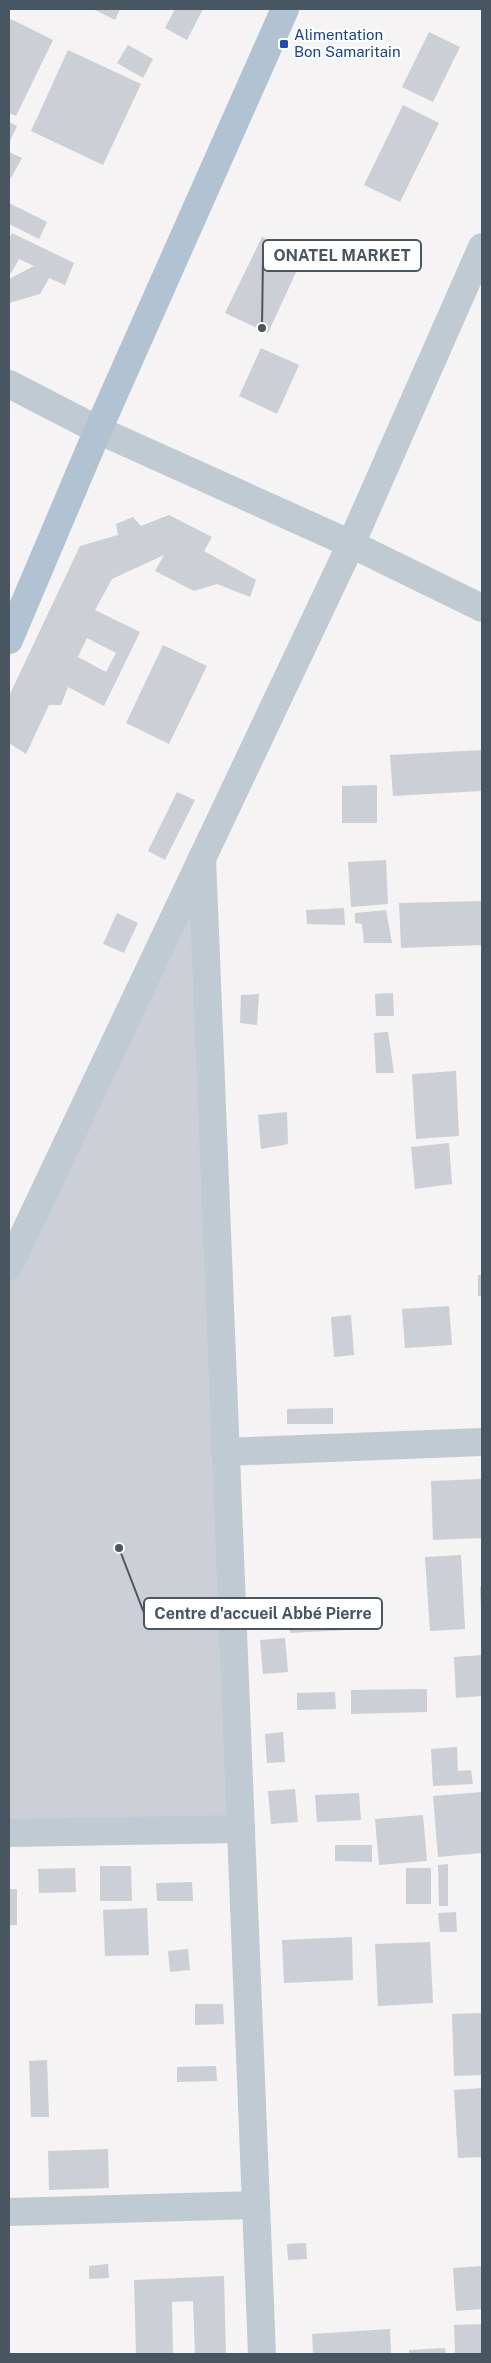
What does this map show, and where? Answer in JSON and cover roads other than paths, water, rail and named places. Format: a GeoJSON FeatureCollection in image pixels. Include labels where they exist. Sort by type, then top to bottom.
{"type":"FeatureCollection","features":[{"type":"Feature","properties":{"kind":"main road"},"geometry":{"type":"LineString","coordinates":[[9,640],[98,430],[285,9]]}},
{"type":"Feature","properties":{"kind":"street"},"geometry":{"type":"LineString","coordinates":[[9,1266],[351,544],[482,247]]}},
{"type":"Feature","properties":{"kind":"street"},"geometry":{"type":"LineString","coordinates":[[9,384],[98,430],[351,544],[482,608]]}},
{"type":"Feature","properties":{"kind":"street"},"geometry":{"type":"LineString","coordinates":[[202,858],[262,2354]]}},
{"type":"Feature","properties":{"kind":"street"},"geometry":{"type":"LineString","coordinates":[[225,1452],[482,1442]]}},
{"type":"Feature","properties":{"kind":"street"},"geometry":{"type":"LineString","coordinates":[[9,1832],[241,1829]]}},
{"type":"Feature","properties":{"kind":"street"},"geometry":{"type":"LineString","coordinates":[[9,2212],[256,2205]]}},
{"type":"Feature","properties":{"kind":"place","name":"Alimentation Bon Samaritain"},"geometry":{"type":"Point","coordinates":[284,44]}},
{"type":"Feature","properties":{"kind":"place","name":"ONATEL MARKET"},"geometry":{"type":"Point","coordinates":[262,328]}},
{"type":"Feature","properties":{"kind":"place","name":"Centre d'accueil Abbé Pierre"},"geometry":{"type":"Point","coordinates":[119,1548]}}]}
